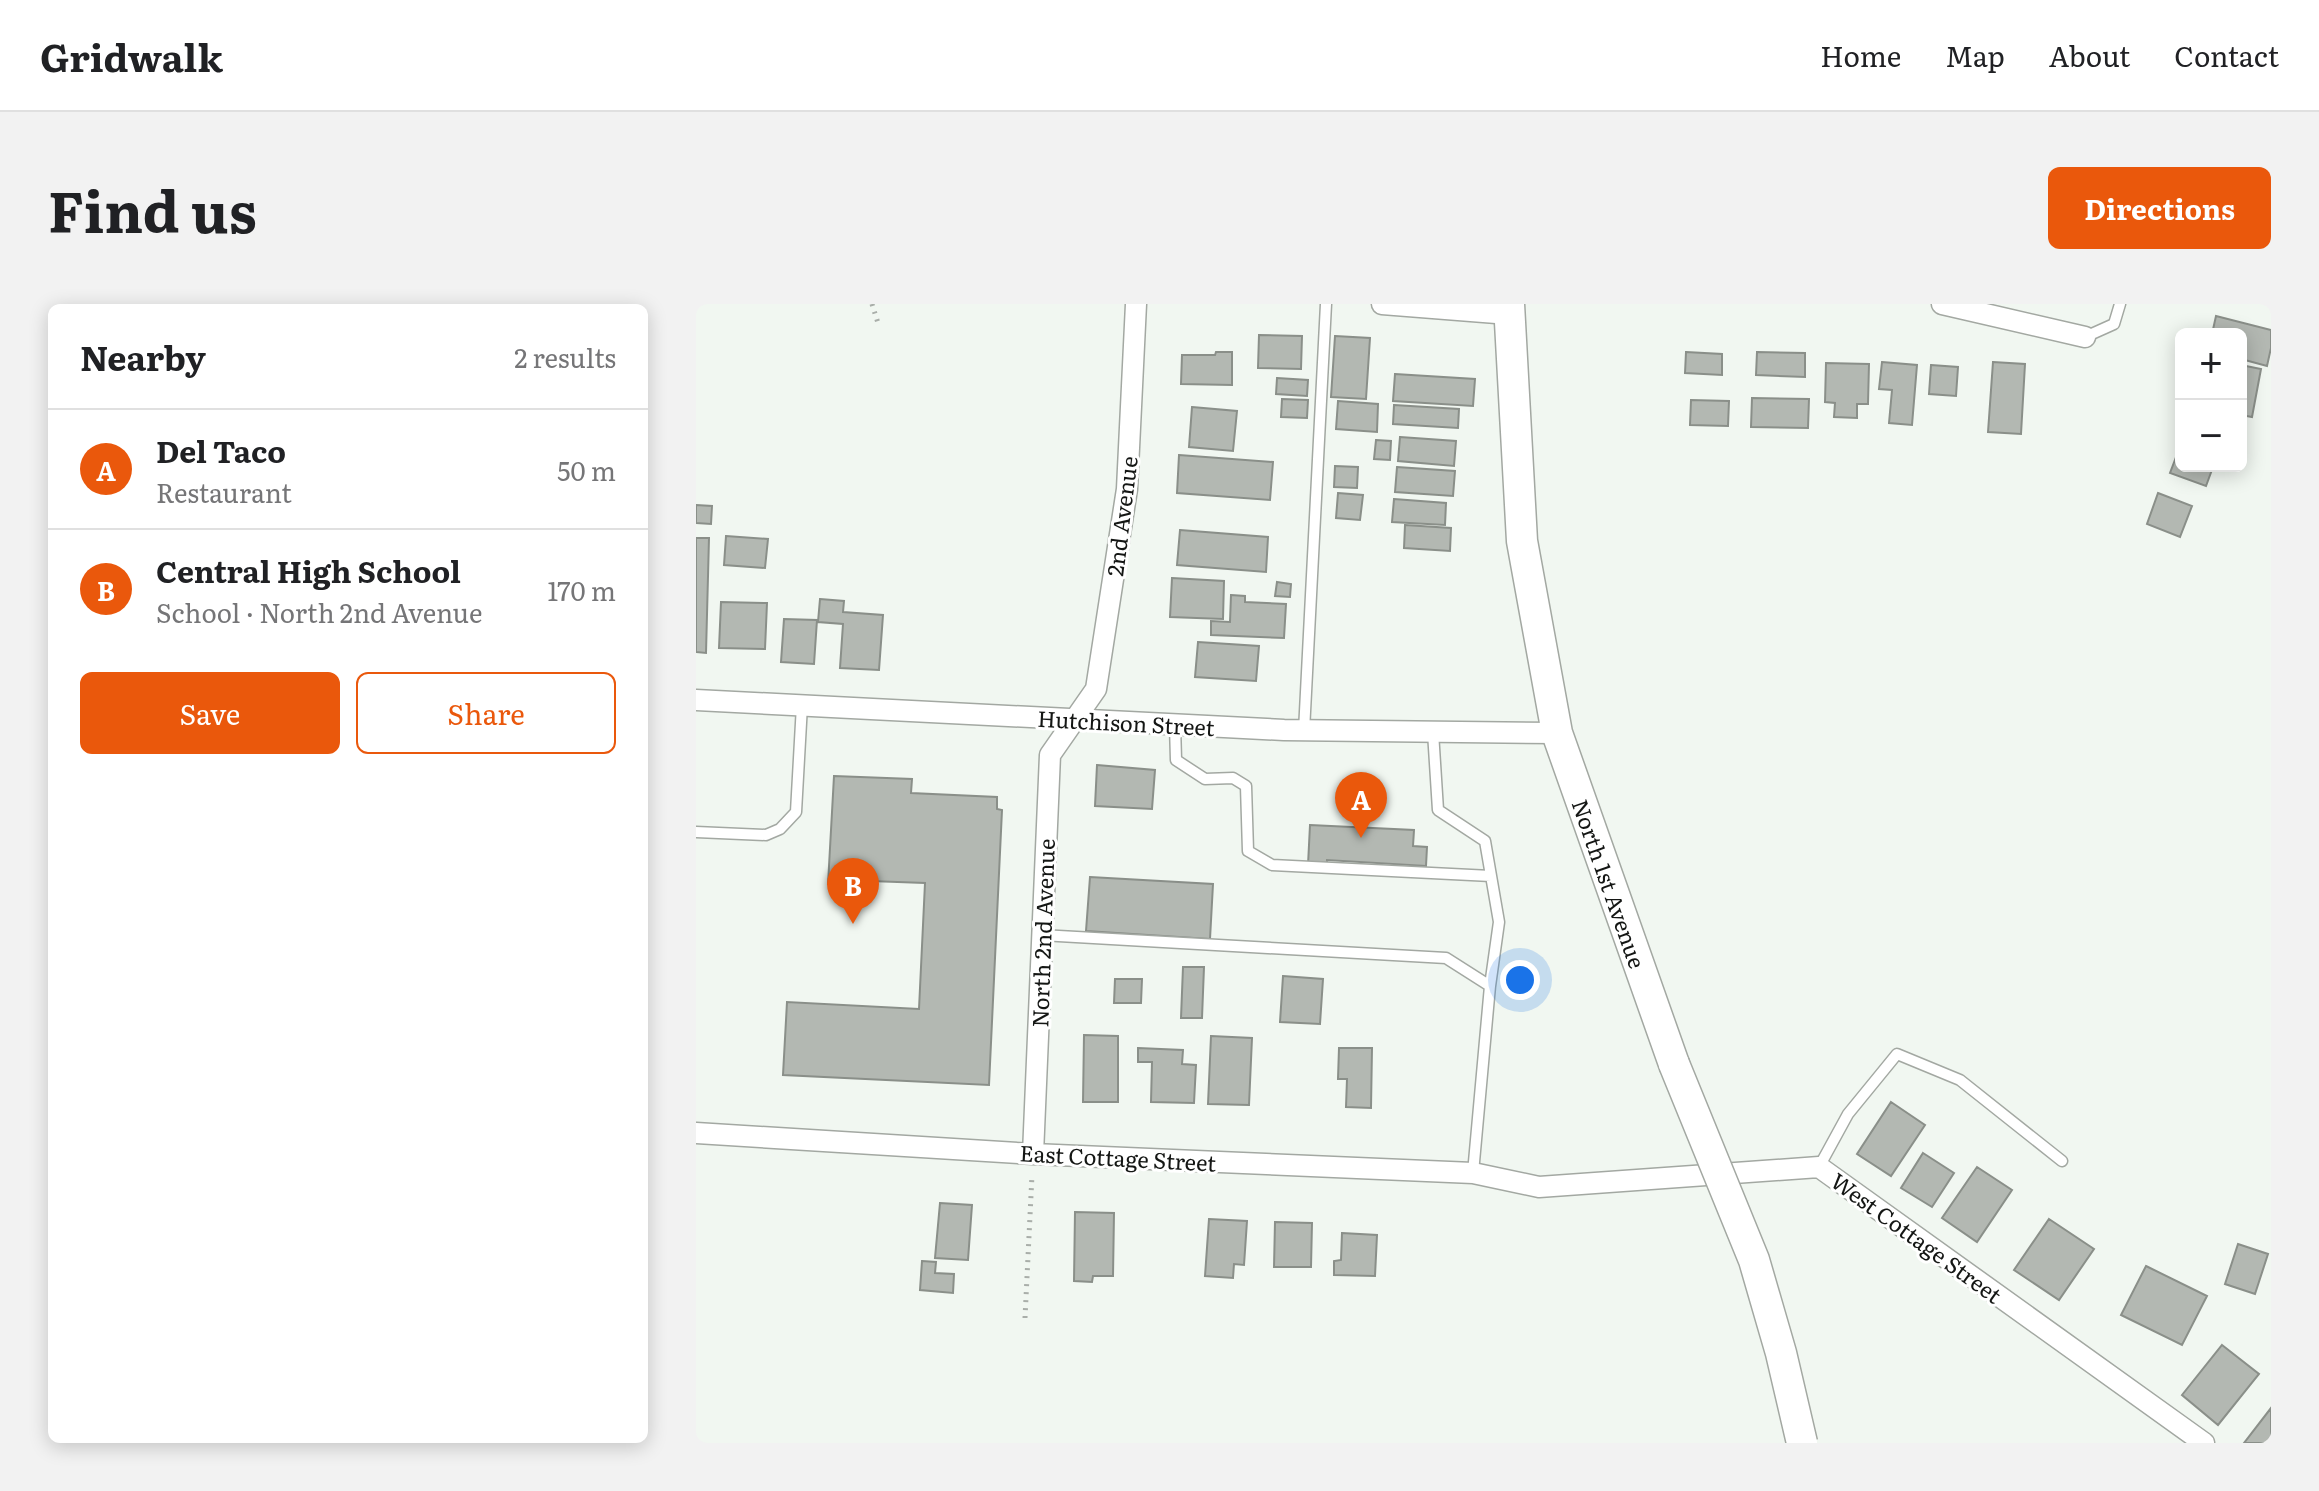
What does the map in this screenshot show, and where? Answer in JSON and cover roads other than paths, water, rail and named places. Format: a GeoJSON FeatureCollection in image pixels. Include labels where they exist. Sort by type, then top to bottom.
{"type":"FeatureCollection","features":[{"type":"Feature","properties":{"kind":"main road","name":"North 1st Avenue"},"geometry":{"type":"LineString","coordinates":[[1509,309],[1522,541],[1557,733],[1674,1064],[1754,1260],[1781,1353],[1802,1443]]}},
{"type":"Feature","properties":{"kind":"street","name":"2nd Avenue"},"geometry":{"type":"LineString","coordinates":[[1073,720],[1096,689],[1127,489],[1136,304]]}},
{"type":"Feature","properties":{"kind":"street"},"geometry":{"type":"LineString","coordinates":[[1382,304],[1509,309]]}},
{"type":"Feature","properties":{"kind":"street"},"geometry":{"type":"LineString","coordinates":[[1942,304],[2085,337]]}},
{"type":"Feature","properties":{"kind":"street","name":"Hutchison Street"},"geometry":{"type":"LineString","coordinates":[[696,700],[1304,731],[1557,733]]}},
{"type":"Feature","properties":{"kind":"street","name":"North 2nd Avenue"},"geometry":{"type":"LineString","coordinates":[[1033,1154],[1050,755],[1073,720]]}},
{"type":"Feature","properties":{"kind":"street","name":"East Cottage Street"},"geometry":{"type":"LineString","coordinates":[[696,1133],[1033,1154],[1473,1173],[1539,1187]]}},
{"type":"Feature","properties":{"kind":"street","name":"West Cottage Street"},"geometry":{"type":"LineString","coordinates":[[1539,1187],[1819,1167],[2204,1443]]}},
{"type":"Feature","properties":{"kind":"lane"},"geometry":{"type":"LineString","coordinates":[[1304,731],[1326,304]]}},
{"type":"Feature","properties":{"kind":"lane"},"geometry":{"type":"LineString","coordinates":[[2085,337],[2114,324],[2120,304]]}},
{"type":"Feature","properties":{"kind":"lane"},"geometry":{"type":"LineString","coordinates":[[696,832],[766,835],[780,829],[796,812],[802,705]]}},
{"type":"Feature","properties":{"kind":"lane"},"geometry":{"type":"LineString","coordinates":[[1175,725],[1176,760],[1205,779],[1233,778],[1246,786],[1248,851],[1272,865],[1491,876]]}},
{"type":"Feature","properties":{"kind":"lane"},"geometry":{"type":"LineString","coordinates":[[1433,732],[1438,810],[1485,841],[1499,922],[1473,1173]]}},
{"type":"Feature","properties":{"kind":"lane"},"geometry":{"type":"LineString","coordinates":[[1041,935],[1446,958],[1490,986]]}},
{"type":"Feature","properties":{"kind":"lane"},"geometry":{"type":"LineString","coordinates":[[1819,1167],[1848,1114],[1897,1054],[1960,1080],[2062,1161]]}},
{"type":"Feature","properties":{"kind":"place","name":"Del Taco"},"geometry":{"type":"Point","coordinates":[1361,838]}},
{"type":"Feature","properties":{"kind":"place","name":"Central High School"},"geometry":{"type":"Point","coordinates":[853,924]}}]}
